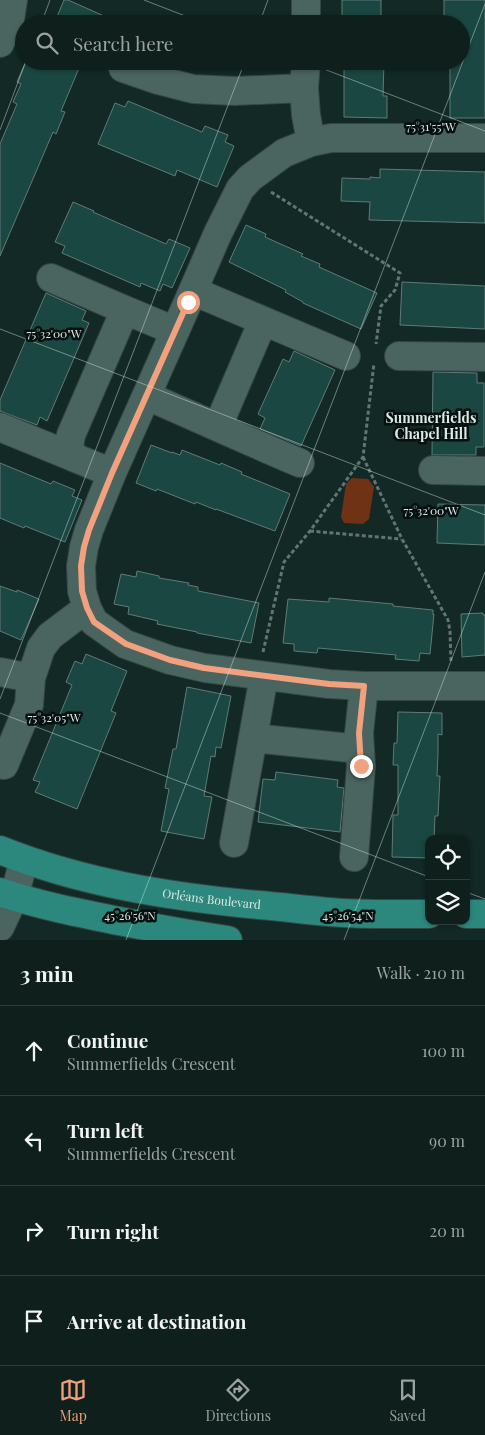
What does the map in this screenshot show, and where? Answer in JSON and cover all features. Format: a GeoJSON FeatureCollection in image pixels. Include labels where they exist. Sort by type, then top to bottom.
{"type":"FeatureCollection","features":[{"type":"Feature","properties":{"kind":"main road","name":"Orléans Boulevard"},"geometry":{"type":"LineString","coordinates":[[12,855],[57,870],[113,883],[211,900],[331,912],[425,914]]}},
{"type":"Feature","properties":{"kind":"main road"},"geometry":{"type":"LineString","coordinates":[[7,895],[88,915],[228,940]]}},
{"type":"Feature","properties":{"kind":"main road"},"geometry":{"type":"LineString","coordinates":[[470,914],[485,914]]}},
{"type":"Feature","properties":{"kind":"street"},"geometry":{"type":"LineString","coordinates":[[0,42],[10,18],[13,0]]}},
{"type":"Feature","properties":{"kind":"street"},"geometry":{"type":"LineString","coordinates":[[306,0],[306,15]]}},
{"type":"Feature","properties":{"kind":"street"},"geometry":{"type":"LineString","coordinates":[[129,70],[193,89],[235,91],[305,74],[306,114],[310,142]]}},
{"type":"Feature","properties":{"kind":"street"},"geometry":{"type":"LineString","coordinates":[[485,138],[331,138],[310,142],[284,153],[250,178],[240,189],[218,233],[112,473],[89,530],[81,566],[82,591],[94,622],[126,644],[170,660],[204,668],[329,684],[364,686],[485,686]]}},
{"type":"Feature","properties":{"kind":"street"},"geometry":{"type":"LineString","coordinates":[[51,278],[176,331]]}},
{"type":"Feature","properties":{"kind":"street"},"geometry":{"type":"LineString","coordinates":[[193,291],[346,356]]}},
{"type":"Feature","properties":{"kind":"street"},"geometry":{"type":"LineString","coordinates":[[73,457],[69,446],[71,435],[125,310]]}},
{"type":"Feature","properties":{"kind":"street"},"geometry":{"type":"LineString","coordinates":[[218,426],[262,321]]}},
{"type":"Feature","properties":{"kind":"street"},"geometry":{"type":"LineString","coordinates":[[383,354],[485,357]]}},
{"type":"Feature","properties":{"kind":"street"},"geometry":{"type":"LineString","coordinates":[[147,396],[300,462]]}},
{"type":"Feature","properties":{"kind":"street"},"geometry":{"type":"LineString","coordinates":[[0,426],[112,473]]}},
{"type":"Feature","properties":{"kind":"street"},"geometry":{"type":"LineString","coordinates":[[433,470],[485,471]]}},
{"type":"Feature","properties":{"kind":"street"},"geometry":{"type":"LineString","coordinates":[[4,766],[30,705],[31,678],[42,648],[50,636],[87,608]]}},
{"type":"Feature","properties":{"kind":"street"},"geometry":{"type":"LineString","coordinates":[[0,672],[31,678]]}},
{"type":"Feature","properties":{"kind":"street"},"geometry":{"type":"LineString","coordinates":[[234,843],[253,738],[261,675]]}},
{"type":"Feature","properties":{"kind":"street"},"geometry":{"type":"LineString","coordinates":[[354,857],[361,766],[359,733],[364,686]]}},
{"type":"Feature","properties":{"kind":"street"},"geometry":{"type":"LineString","coordinates":[[253,738],[360,749]]}},
{"type":"Feature","properties":{"kind":"street"},"geometry":{"type":"LineString","coordinates":[[0,927],[7,895],[12,855]]}},
{"type":"Feature","properties":{"kind":"path"},"geometry":{"type":"LineString","coordinates":[[250,178],[400,273],[395,290],[381,306],[383,354],[363,457],[310,531],[284,562],[261,675]]}},
{"type":"Feature","properties":{"kind":"path"},"geometry":{"type":"LineString","coordinates":[[363,457],[402,539],[448,620],[450,630],[451,687]]}},
{"type":"Feature","properties":{"kind":"path"},"geometry":{"type":"LineString","coordinates":[[310,531],[402,539]]}},
{"type":"Feature","properties":{"kind":"shaded area"},"geometry":{"type":"Polygon","coordinates":[[[352,478],[368,479],[374,487],[369,519],[363,524],[344,523],[341,517],[346,484],[352,478]]]}},
{"type":"Feature","properties":{"kind":"building"},"geometry":{"type":"Polygon","coordinates":[[[64,0],[68,0],[102,15],[58,15],[64,0]]]}},
{"type":"Feature","properties":{"kind":"building"},"geometry":{"type":"Polygon","coordinates":[[[342,0],[381,0],[381,15],[342,15],[342,0]]]}},
{"type":"Feature","properties":{"kind":"building"},"geometry":{"type":"Polygon","coordinates":[[[444,0],[485,0],[485,118],[450,118],[450,70],[470,70],[470,15],[444,15],[444,0]]]}},
{"type":"Feature","properties":{"kind":"building"},"geometry":{"type":"Polygon","coordinates":[[[22,70],[78,70],[61,111],[65,112],[56,134],[53,132],[0,256],[0,144],[17,104],[13,102],[21,84],[17,82],[22,70]]]}},
{"type":"Feature","properties":{"kind":"building"},"geometry":{"type":"Polygon","coordinates":[[[344,70],[384,70],[383,96],[387,96],[387,118],[344,117],[344,70]]]}},
{"type":"Feature","properties":{"kind":"building"},"geometry":{"type":"Polygon","coordinates":[[[128,101],[202,132],[205,126],[228,135],[225,142],[234,146],[217,187],[177,170],[175,176],[98,144],[115,103],[125,107],[128,101]]]}},
{"type":"Feature","properties":{"kind":"building"},"geometry":{"type":"Polygon","coordinates":[[[380,169],[485,172],[485,223],[369,220],[370,202],[341,201],[342,178],[380,178],[380,169]]]}},
{"type":"Feature","properties":{"kind":"building"},"geometry":{"type":"Polygon","coordinates":[[[73,202],[166,244],[169,239],[190,248],[172,288],[163,284],[160,291],[141,283],[140,287],[62,253],[65,246],[55,242],[73,202]]]}},
{"type":"Feature","properties":{"kind":"building"},"geometry":{"type":"Polygon","coordinates":[[[246,225],[266,234],[265,237],[303,254],[301,256],[320,264],[319,267],[377,293],[361,329],[303,303],[285,292],[286,290],[229,262],[246,225]]]}},
{"type":"Feature","properties":{"kind":"building"},"geometry":{"type":"Polygon","coordinates":[[[402,282],[485,286],[485,329],[400,325],[402,282]]]}},
{"type":"Feature","properties":{"kind":"building"},"geometry":{"type":"Polygon","coordinates":[[[46,293],[86,311],[82,320],[89,323],[47,421],[40,417],[37,425],[0,411],[0,400],[46,293]]]}},
{"type":"Feature","properties":{"kind":"building"},"geometry":{"type":"Polygon","coordinates":[[[294,351],[335,370],[301,446],[260,429],[265,418],[258,414],[283,359],[289,362],[294,351]]]}},
{"type":"Feature","properties":{"kind":"building"},"geometry":{"type":"Polygon","coordinates":[[[433,372],[477,373],[477,383],[484,383],[484,447],[476,447],[476,455],[432,455],[433,372]]]}},
{"type":"Feature","properties":{"kind":"building"},"geometry":{"type":"Polygon","coordinates":[[[151,445],[180,455],[182,450],[220,465],[221,463],[242,472],[241,474],[290,494],[275,531],[196,502],[195,504],[136,483],[151,445]]]}},
{"type":"Feature","properties":{"kind":"building"},"geometry":{"type":"Polygon","coordinates":[[[0,463],[51,484],[53,481],[75,490],[72,496],[82,500],[65,542],[0,518],[0,463]]]}},
{"type":"Feature","properties":{"kind":"building"},"geometry":{"type":"Polygon","coordinates":[[[438,504],[485,505],[485,545],[437,543],[438,504]]]}},
{"type":"Feature","properties":{"kind":"building"},"geometry":{"type":"Polygon","coordinates":[[[137,571],[159,576],[159,578],[189,583],[188,585],[198,587],[198,591],[259,603],[251,643],[157,624],[158,621],[128,614],[129,607],[114,604],[121,574],[136,577],[137,571]]]}},
{"type":"Feature","properties":{"kind":"building"},"geometry":{"type":"Polygon","coordinates":[[[0,586],[17,592],[17,590],[39,599],[21,640],[0,631],[0,586]]]}},
{"type":"Feature","properties":{"kind":"building"},"geometry":{"type":"Polygon","coordinates":[[[329,598],[433,610],[430,654],[420,653],[419,661],[395,659],[396,655],[318,648],[317,653],[294,651],[294,644],[283,643],[288,599],[329,602],[329,598]]]}},
{"type":"Feature","properties":{"kind":"building"},"geometry":{"type":"Polygon","coordinates":[[[483,613],[485,615],[485,655],[462,657],[461,614],[483,613]]]}},
{"type":"Feature","properties":{"kind":"building"},"geometry":{"type":"Polygon","coordinates":[[[86,654],[127,671],[111,711],[116,713],[77,809],[35,792],[40,782],[33,780],[72,685],[66,682],[75,661],[82,664],[86,654]]]}},
{"type":"Feature","properties":{"kind":"building"},"geometry":{"type":"Polygon","coordinates":[[[187,687],[231,696],[221,748],[216,747],[215,757],[211,756],[204,796],[212,797],[204,839],[161,831],[169,789],[165,788],[173,749],[176,749],[187,687]]]}},
{"type":"Feature","properties":{"kind":"building"},"geometry":{"type":"Polygon","coordinates":[[[398,712],[442,713],[442,735],[438,734],[437,776],[440,776],[438,816],[435,816],[434,835],[425,835],[425,858],[392,857],[393,815],[398,815],[398,765],[393,765],[394,743],[397,743],[398,712]]]}},
{"type":"Feature","properties":{"kind":"building"},"geometry":{"type":"Polygon","coordinates":[[[276,772],[338,780],[337,787],[344,788],[340,832],[258,822],[263,779],[275,780],[276,772]]]}},
{"type":"Feature","properties":{"kind":"district","name":"Summerfields Chapel Hill"},"geometry":{"type":"Point","coordinates":[431,426]}},
{"type":"Feature","properties":{"kind":"route"},"geometry":{"type":"LineString","coordinates":[[188,302],[112,473],[89,530],[81,566],[82,591],[87,608],[94,622],[110,634],[126,644],[170,660],[204,668],[329,684],[364,686],[359,733],[361,766]]}}]}
